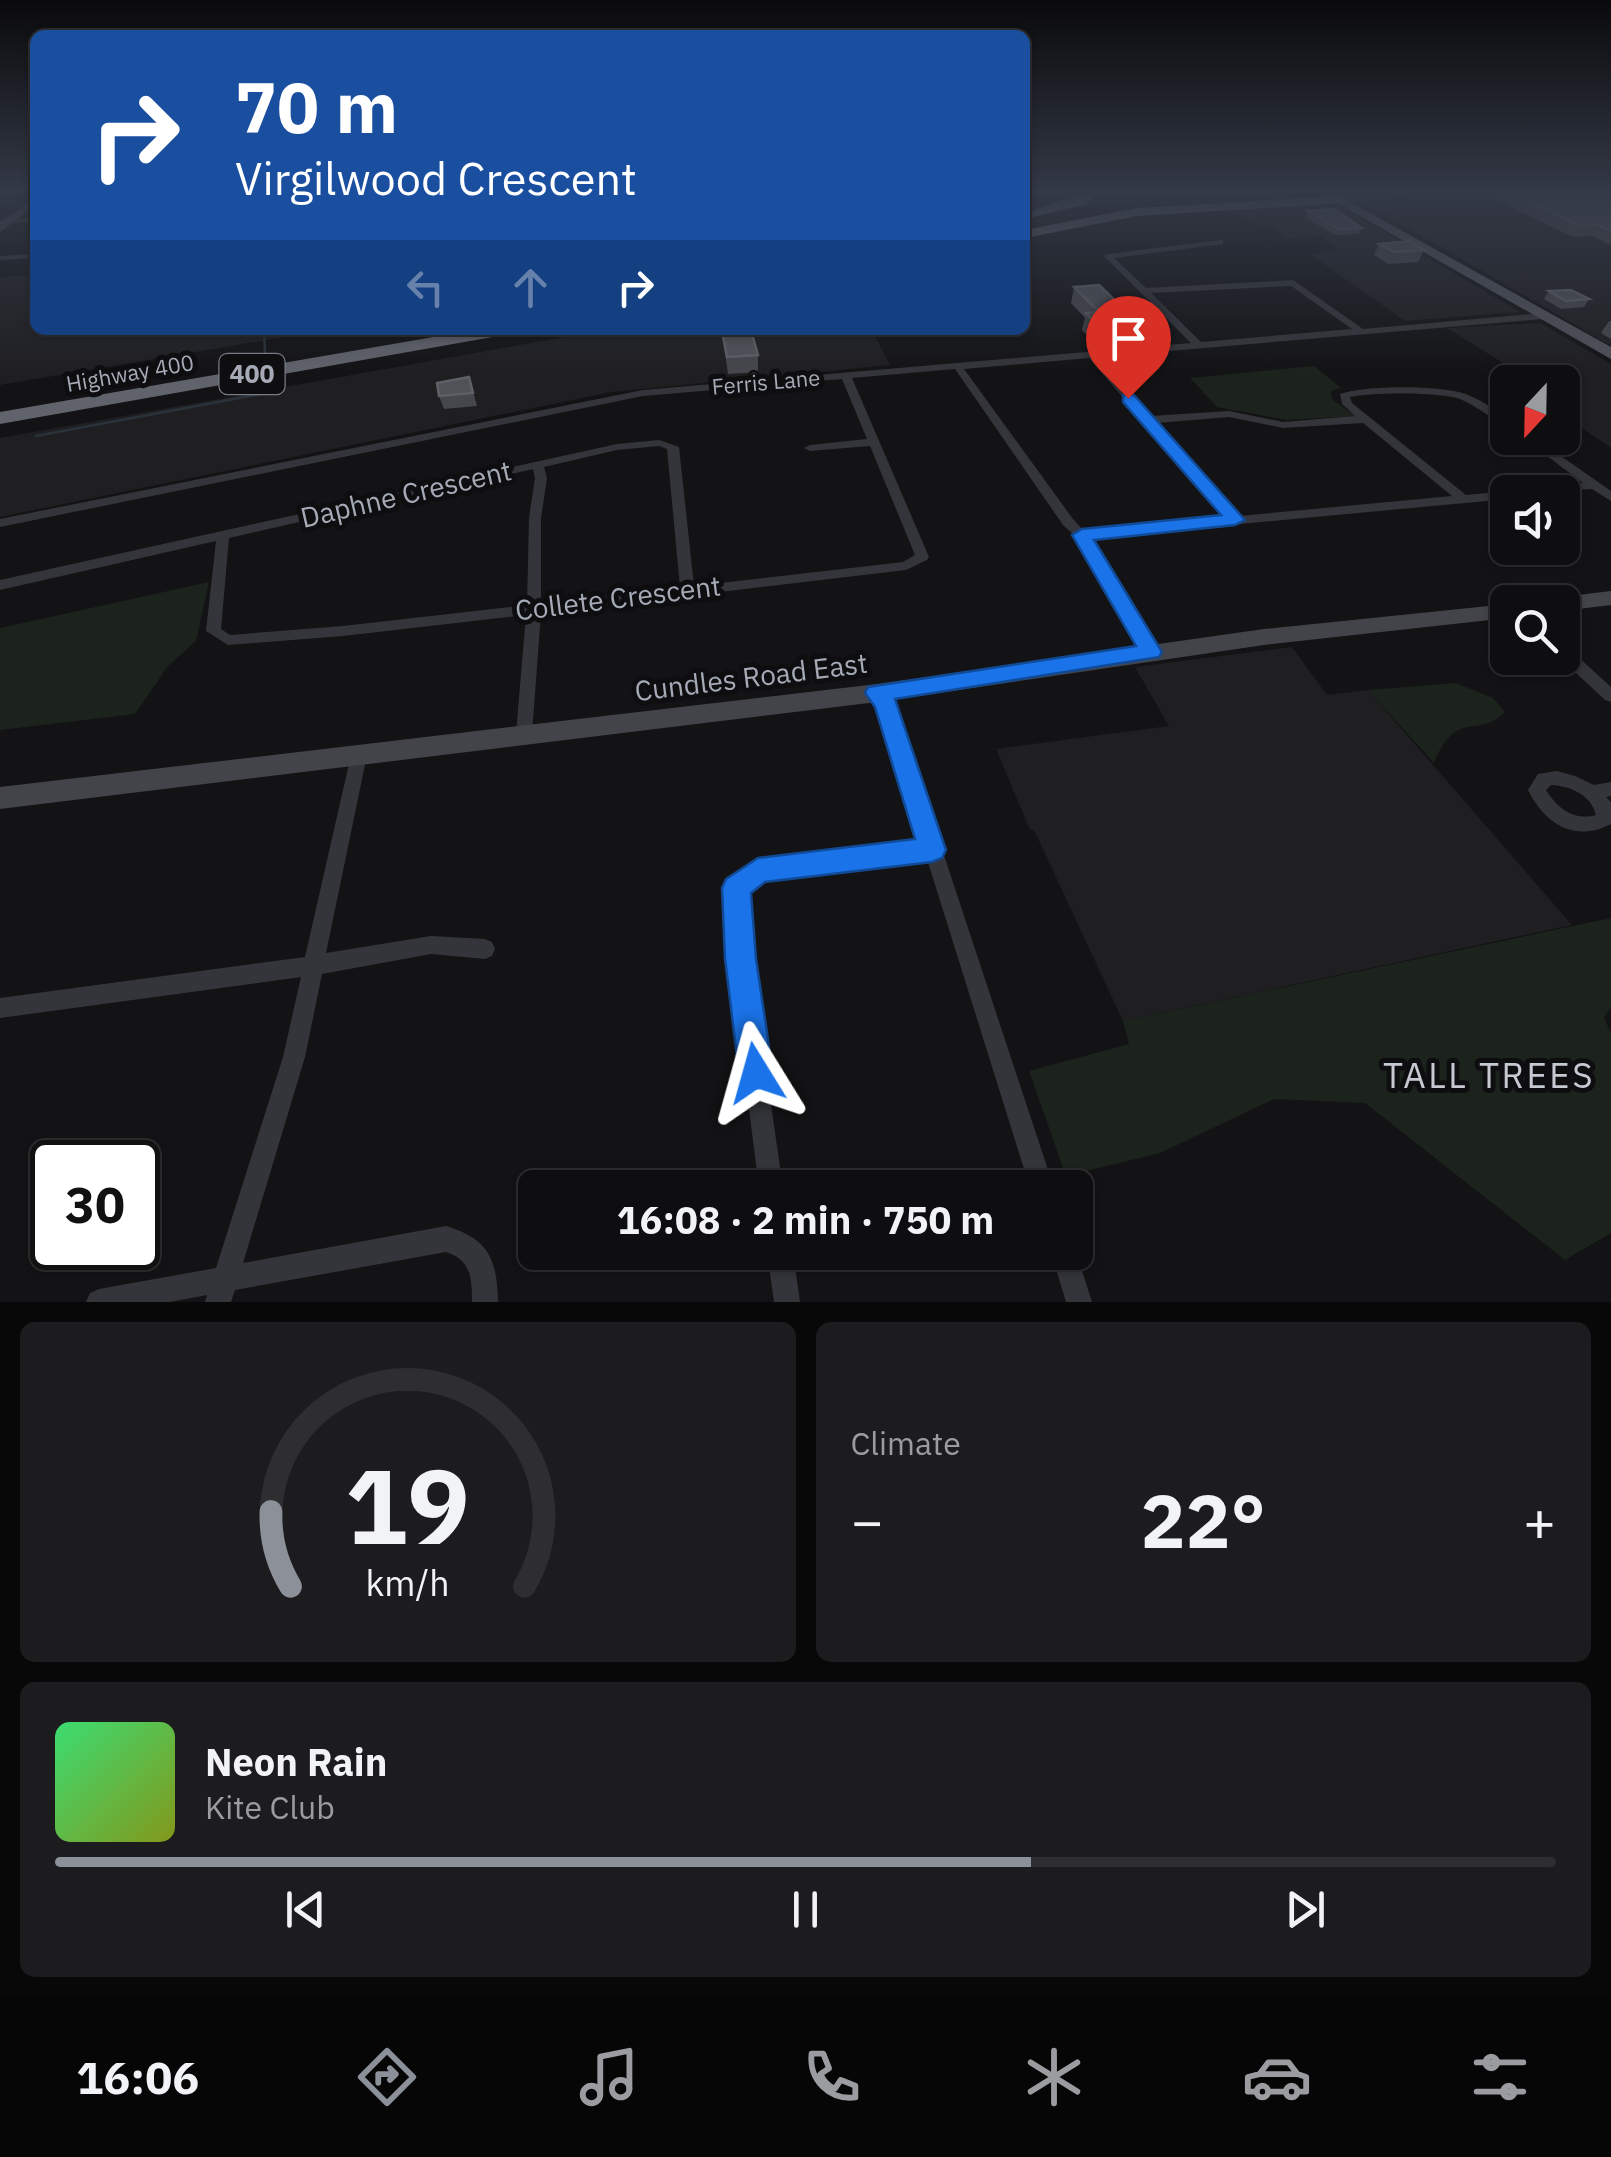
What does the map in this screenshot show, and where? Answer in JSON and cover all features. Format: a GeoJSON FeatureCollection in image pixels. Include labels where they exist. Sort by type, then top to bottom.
{"type":"FeatureCollection","features":[{"type":"Feature","properties":{"kind":"highway","name":"Highway 400"},"geometry":{"type":"LineString","coordinates":[[0,405],[413,335]]}},
{"type":"Feature","properties":{"kind":"highway","name":"Highway 400"},"geometry":{"type":"LineString","coordinates":[[0,418],[475,335]]}},
{"type":"Feature","properties":{"kind":"main road"},"geometry":{"type":"LineString","coordinates":[[1434,254],[1611,354]]}},
{"type":"Feature","properties":{"kind":"main road"},"geometry":{"type":"LineString","coordinates":[[1580,602],[1611,598]]}},
{"type":"Feature","properties":{"kind":"main road","name":"Cundles Road East"},"geometry":{"type":"LineString","coordinates":[[0,798],[877,693],[1150,652],[1490,613]]}},
{"type":"Feature","properties":{"kind":"street"},"geometry":{"type":"LineString","coordinates":[[1126,254],[1108,256],[1197,344]]}},
{"type":"Feature","properties":{"kind":"street"},"geometry":{"type":"LineString","coordinates":[[0,258],[30,256]]}},
{"type":"Feature","properties":{"kind":"street"},"geometry":{"type":"LineString","coordinates":[[1142,291],[1293,283],[1360,330]]}},
{"type":"Feature","properties":{"kind":"street","name":"Ferris Lane"},"geometry":{"type":"LineString","coordinates":[[0,523],[605,399],[1543,316]]}},
{"type":"Feature","properties":{"kind":"street"},"geometry":{"type":"LineString","coordinates":[[1091,354],[1235,520]]}},
{"type":"Feature","properties":{"kind":"street"},"geometry":{"type":"LineString","coordinates":[[958,366],[1022,459],[1082,535],[1150,652]]}},
{"type":"Feature","properties":{"kind":"street","name":"Collete Crescent"},"geometry":{"type":"LineString","coordinates":[[223,536],[214,631],[228,640],[343,631],[687,588],[906,566],[922,557],[846,376]]}},
{"type":"Feature","properties":{"kind":"street"},"geometry":{"type":"LineString","coordinates":[[1463,499],[1344,396],[1369,391],[1442,389],[1473,399],[1490,411]]}},
{"type":"Feature","properties":{"kind":"street"},"geometry":{"type":"LineString","coordinates":[[1148,420],[1229,414],[1283,426],[1366,419]]}},
{"type":"Feature","properties":{"kind":"street"},"geometry":{"type":"LineString","coordinates":[[810,448],[872,442]]}},
{"type":"Feature","properties":{"kind":"street","name":"Daphne Crescent"},"geometry":{"type":"LineString","coordinates":[[0,585],[538,464],[629,445],[659,443],[673,447],[687,588]]}},
{"type":"Feature","properties":{"kind":"street"},"geometry":{"type":"LineString","coordinates":[[1552,455],[1611,497]]}},
{"type":"Feature","properties":{"kind":"street"},"geometry":{"type":"LineString","coordinates":[[524,733],[534,608],[535,518],[541,478],[538,464]]}},
{"type":"Feature","properties":{"kind":"street"},"geometry":{"type":"LineString","coordinates":[[1580,487],[1595,485]]}},
{"type":"Feature","properties":{"kind":"street"},"geometry":{"type":"LineString","coordinates":[[1082,535],[1490,497]]}},
{"type":"Feature","properties":{"kind":"street"},"geometry":{"type":"LineString","coordinates":[[1580,668],[1611,696]]}},
{"type":"Feature","properties":{"kind":"street"},"geometry":{"type":"LineString","coordinates":[[877,693],[886,704],[1036,1170]]}},
{"type":"Feature","properties":{"kind":"street"},"geometry":{"type":"LineString","coordinates":[[222,1290],[294,1056],[310,966],[358,754]]}},
{"type":"Feature","properties":{"kind":"street"},"geometry":{"type":"LineString","coordinates":[[769,1170],[740,959],[736,888],[758,870],[932,850]]}},
{"type":"Feature","properties":{"kind":"street"},"geometry":{"type":"LineString","coordinates":[[0,1008],[431,946],[484,948]]}},
{"type":"Feature","properties":{"kind":"street"},"geometry":{"type":"LineString","coordinates":[[99,1302],[222,1290],[446,1239],[466,1244],[479,1256],[485,1302]]}},
{"type":"Feature","properties":{"kind":"street"},"geometry":{"type":"LineString","coordinates":[[783,1270],[787,1302]]}},
{"type":"Feature","properties":{"kind":"street"},"geometry":{"type":"LineString","coordinates":[[1069,1270],[1079,1302]]}},
{"type":"Feature","properties":{"kind":"shaded area"},"geometry":{"type":"Polygon","coordinates":[[[1310,254],[1421,254],[1520,312],[1405,321],[1310,254]]]}},
{"type":"Feature","properties":{"kind":"shaded area"},"geometry":{"type":"Polygon","coordinates":[[[1453,254],[1611,254],[1611,346],[1453,254]]]}},
{"type":"Feature","properties":{"kind":"shaded area"},"geometry":{"type":"Polygon","coordinates":[[[30,275],[30,335],[296,335],[0,385],[0,277],[30,275]]]}},
{"type":"Feature","properties":{"kind":"shaded area"},"geometry":{"type":"Polygon","coordinates":[[[1540,323],[1611,364],[1611,448],[1580,427],[1580,365],[1506,365],[1447,328],[1540,323]]]}},
{"type":"Feature","properties":{"kind":"shaded area"},"geometry":{"type":"Polygon","coordinates":[[[575,335],[875,335],[890,365],[612,392],[0,517],[0,438],[575,335]]]}},
{"type":"Feature","properties":{"kind":"shaded area"},"geometry":{"type":"Polygon","coordinates":[[[1314,366],[1341,388],[1331,391],[1332,399],[1355,416],[1287,420],[1217,407],[1190,378],[1314,366]]]}},
{"type":"Feature","properties":{"kind":"shaded area"},"geometry":{"type":"Polygon","coordinates":[[[209,582],[196,641],[168,666],[135,714],[0,730],[0,628],[209,582]]]}},
{"type":"Feature","properties":{"kind":"shaded area"},"geometry":{"type":"Polygon","coordinates":[[[1292,647],[1327,695],[1368,690],[1572,925],[1123,1021],[1034,830],[1030,830],[996,749],[1169,726],[1135,667],[1292,647]]]}},
{"type":"Feature","properties":{"kind":"shaded area"},"geometry":{"type":"Polygon","coordinates":[[[1456,683],[1493,698],[1505,712],[1486,724],[1451,735],[1434,763],[1368,690],[1456,683]]]}},
{"type":"Feature","properties":{"kind":"shaded area"},"geometry":{"type":"Polygon","coordinates":[[[1611,918],[1611,1006],[1604,1018],[1611,1033],[1611,1233],[1565,1260],[1365,1103],[1274,1099],[1160,1153],[1091,1170],[1064,1170],[1029,1071],[1129,1044],[1123,1021],[1611,918]]]}},
{"type":"Feature","properties":{"kind":"building"},"geometry":{"type":"Polygon","coordinates":[[[1099,285],[1132,317],[1095,323],[1086,313],[1099,312],[1074,287],[1099,285]]]}},
{"type":"Feature","properties":{"kind":"building"},"geometry":{"type":"Polygon","coordinates":[[[1571,290],[1589,299],[1566,301],[1549,291],[1571,290]]]}},
{"type":"Feature","properties":{"kind":"building"},"geometry":{"type":"Polygon","coordinates":[[[723,335],[752,335],[758,355],[727,357],[723,335]]]}},
{"type":"Feature","properties":{"kind":"building"},"geometry":{"type":"Polygon","coordinates":[[[469,377],[473,393],[439,396],[437,383],[469,377]]]}},
{"type":"Feature","properties":{"kind":"waterway"},"geometry":{"type":"LineString","coordinates":[[264,335],[265,354]]}},
{"type":"Feature","properties":{"kind":"waterway"},"geometry":{"type":"LineString","coordinates":[[36,436],[266,393],[266,377]]}},
{"type":"Feature","properties":{"kind":"district","name":"TALL TREES"},"geometry":{"type":"Point","coordinates":[1489,1076]}},
{"type":"Feature","properties":{"kind":"route"},"geometry":{"type":"LineString","coordinates":[[756,1073],[740,959],[736,888],[758,870],[932,850],[886,704],[877,693],[1150,652],[1082,535],[1235,520],[1128,398]]}}]}
